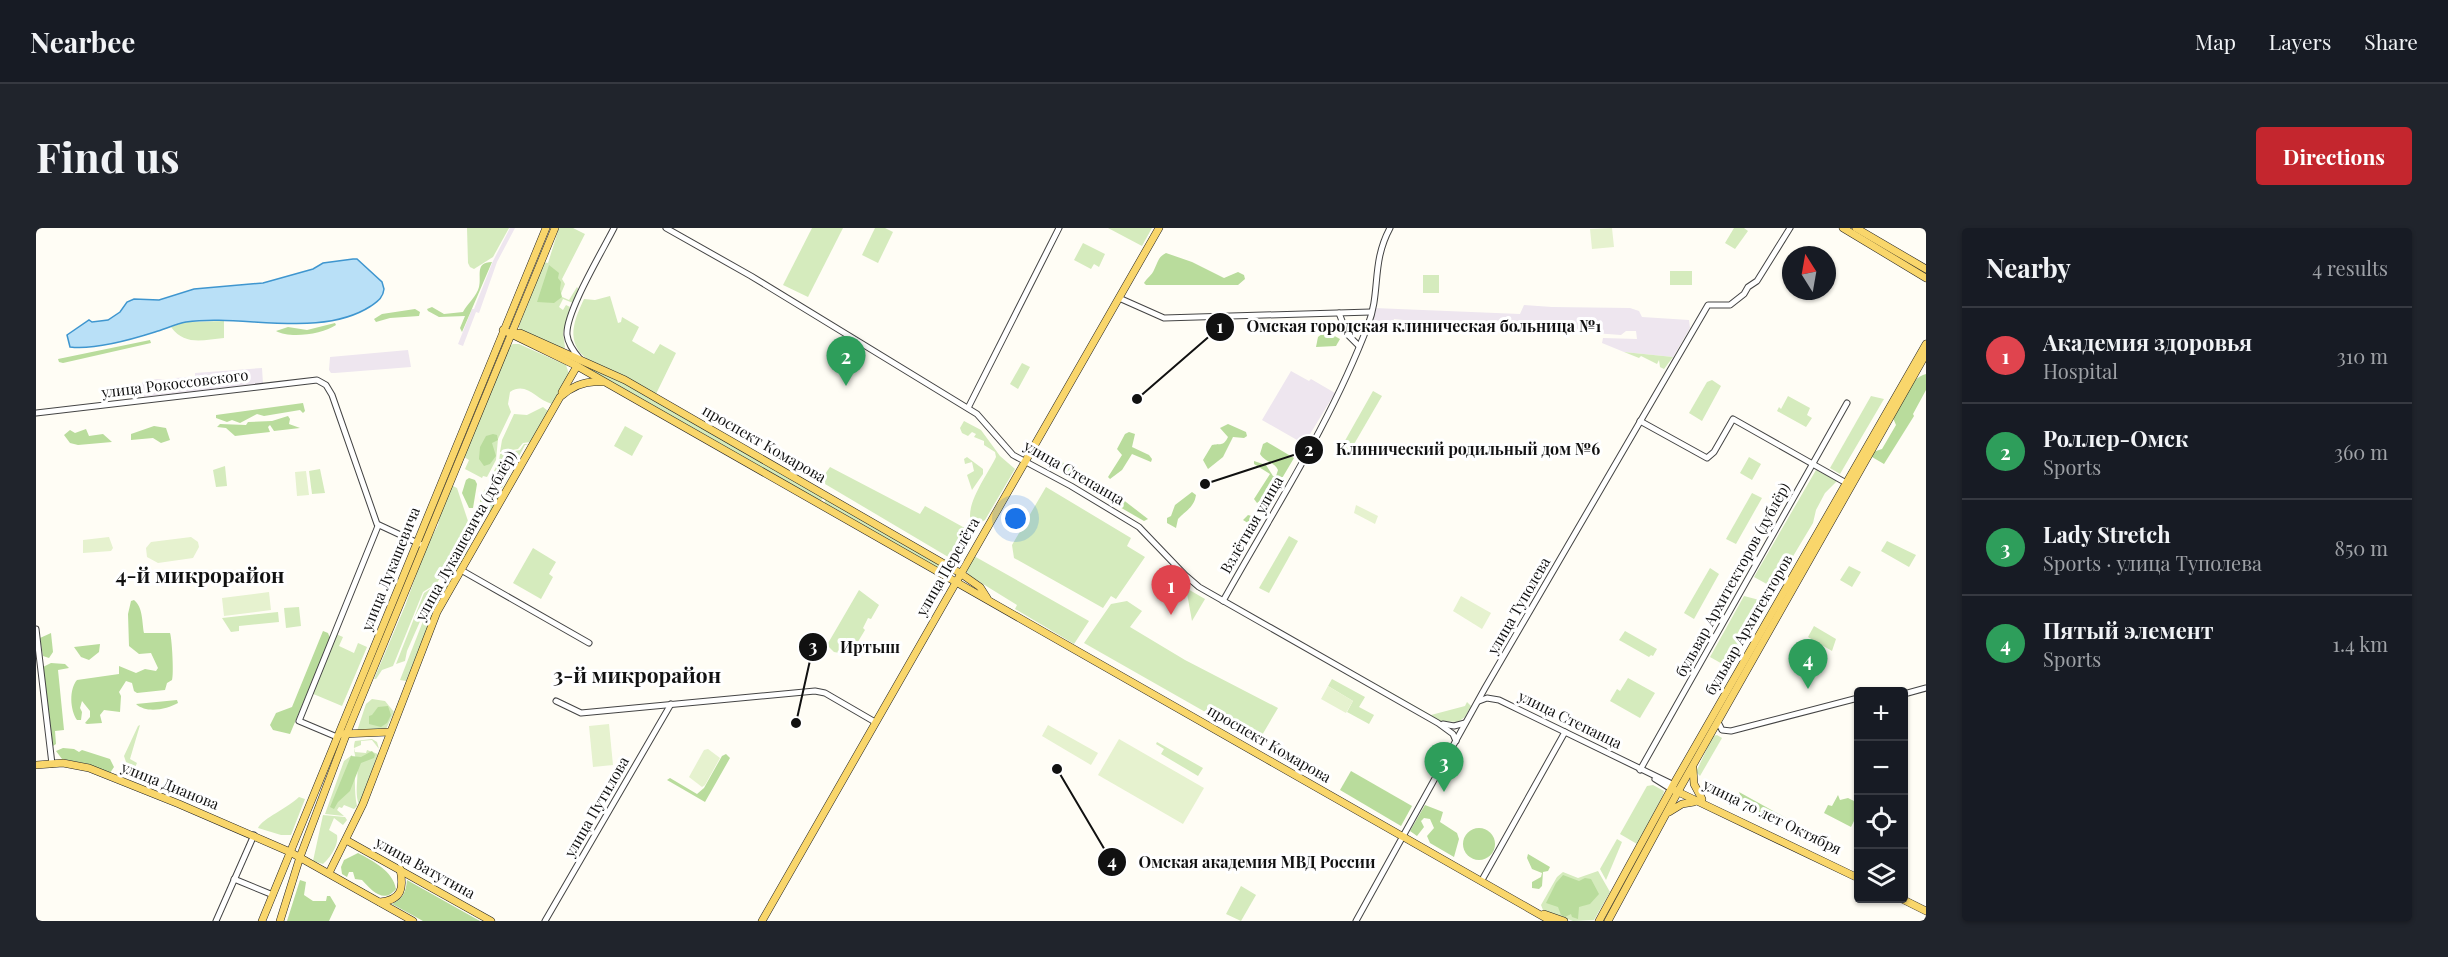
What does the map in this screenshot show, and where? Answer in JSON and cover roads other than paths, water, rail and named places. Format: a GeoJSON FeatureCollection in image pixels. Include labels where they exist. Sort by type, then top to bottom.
{"type":"FeatureCollection","features":[{"type":"Feature","properties":{"kind":"main road","name":"улица Лукашевича"},"geometry":{"type":"LineString","coordinates":[[263,921],[340,735],[425,545],[509,332],[546,228]]}},
{"type":"Feature","properties":{"kind":"main road","name":"улица Лукашевича"},"geometry":{"type":"LineString","coordinates":[[281,918],[340,735],[417,542],[555,228]]}},
{"type":"Feature","properties":{"kind":"main road","name":"улица Перелёта"},"geometry":{"type":"LineString","coordinates":[[762,921],[1159,228]]}},
{"type":"Feature","properties":{"kind":"main road"},"geometry":{"type":"LineString","coordinates":[[1843,228],[1923,269]]}},
{"type":"Feature","properties":{"kind":"main road"},"geometry":{"type":"LineString","coordinates":[[1856,228],[1923,269],[1926,279]]}},
{"type":"Feature","properties":{"kind":"main road","name":"проспект Комарова"},"geometry":{"type":"LineString","coordinates":[[509,332],[520,333],[565,353],[607,384],[1551,921]]}},
{"type":"Feature","properties":{"kind":"main road","name":"проспект Комарова"},"geometry":{"type":"LineString","coordinates":[[509,332],[518,338],[625,380],[960,573],[980,587],[989,600]]}},
{"type":"Feature","properties":{"kind":"main road","name":"бульвар Архитекторов"},"geometry":{"type":"LineString","coordinates":[[1608,921],[1662,821],[1676,788],[1693,764],[1718,720],[1926,344]]}},
{"type":"Feature","properties":{"kind":"main road","name":"бульвар Архитекторов"},"geometry":{"type":"LineString","coordinates":[[1599,919],[1848,485],[1926,355]]}},
{"type":"Feature","properties":{"kind":"main road","name":"улица Лукашевича (дублёр)"},"geometry":{"type":"LineString","coordinates":[[329,873],[363,804],[429,630],[579,362]]}},
{"type":"Feature","properties":{"kind":"main road"},"geometry":{"type":"LineString","coordinates":[[619,390],[620,382],[625,380]]}},
{"type":"Feature","properties":{"kind":"main road"},"geometry":{"type":"LineString","coordinates":[[560,397],[567,390],[587,382],[607,384]]}},
{"type":"Feature","properties":{"kind":"main road"},"geometry":{"type":"LineString","coordinates":[[773,478],[779,473],[779,468]]}},
{"type":"Feature","properties":{"kind":"main road"},"geometry":{"type":"LineString","coordinates":[[822,506],[822,500],[828,495]]}},
{"type":"Feature","properties":{"kind":"main road"},"geometry":{"type":"LineString","coordinates":[[340,735],[390,732]]}},
{"type":"Feature","properties":{"kind":"main road","name":"улица Дианова"},"geometry":{"type":"LineString","coordinates":[[36,765],[69,764],[89,768],[254,835],[290,852]]}},
{"type":"Feature","properties":{"kind":"main road"},"geometry":{"type":"LineString","coordinates":[[1662,821],[1675,807],[1699,800],[1693,781],[1693,764]]}},
{"type":"Feature","properties":{"kind":"main road","name":"улица 70 лет Октября"},"geometry":{"type":"LineString","coordinates":[[1676,788],[1854,876]]}},
{"type":"Feature","properties":{"kind":"main road","name":"улица 70 лет Октября"},"geometry":{"type":"LineString","coordinates":[[1699,800],[1854,872]]}},
{"type":"Feature","properties":{"kind":"main road","name":"улица Ватутина"},"geometry":{"type":"LineString","coordinates":[[346,840],[491,921]]}},
{"type":"Feature","properties":{"kind":"main road"},"geometry":{"type":"LineString","coordinates":[[290,852],[413,921]]}},
{"type":"Feature","properties":{"kind":"main road"},"geometry":{"type":"LineString","coordinates":[[380,902],[389,901],[397,896],[402,888],[400,869]]}},
{"type":"Feature","properties":{"kind":"main road"},"geometry":{"type":"LineString","coordinates":[[273,895],[281,903],[281,918]]}},
{"type":"Feature","properties":{"kind":"main road"},"geometry":{"type":"LineString","coordinates":[[1908,897],[1926,906]]}},
{"type":"Feature","properties":{"kind":"main road"},"geometry":{"type":"LineString","coordinates":[[1908,902],[1926,911]]}},
{"type":"Feature","properties":{"kind":"main road","name":"проспект Комарова"},"geometry":{"type":"LineString","coordinates":[[1536,911],[1564,921]]}},
{"type":"Feature","properties":{"kind":"street"},"geometry":{"type":"LineString","coordinates":[[565,353],[569,349],[567,331],[571,316],[614,228]]}},
{"type":"Feature","properties":{"kind":"street","name":"улица Степанца"},"geometry":{"type":"LineString","coordinates":[[666,228],[751,276],[968,408],[985,421],[1007,450],[1139,527],[1190,580],[1438,723],[1453,734],[1456,741]]}},
{"type":"Feature","properties":{"kind":"street"},"geometry":{"type":"LineString","coordinates":[[968,408],[1059,228]]}},
{"type":"Feature","properties":{"kind":"street","name":"Взлётная улица"},"geometry":{"type":"LineString","coordinates":[[1223,601],[1330,411],[1359,346],[1371,312],[1380,248],[1390,228]]}},
{"type":"Feature","properties":{"kind":"street","name":"улица Туполева"},"geometry":{"type":"LineString","coordinates":[[1356,921],[1485,688],[1708,305],[1730,304],[1744,294],[1748,287],[1757,281],[1790,228]]}},
{"type":"Feature","properties":{"kind":"street"},"geometry":{"type":"LineString","coordinates":[[1119,298],[1164,318],[1371,312]]}},
{"type":"Feature","properties":{"kind":"street"},"geometry":{"type":"LineString","coordinates":[[1339,313],[1347,334],[1359,346]]}},
{"type":"Feature","properties":{"kind":"street"},"geometry":{"type":"LineString","coordinates":[[569,343],[579,362]]}},
{"type":"Feature","properties":{"kind":"street","name":"улица Рокоссовского"},"geometry":{"type":"LineString","coordinates":[[36,413],[317,380],[326,385],[332,395],[378,526]]}},
{"type":"Feature","properties":{"kind":"street","name":"бульвар Архитекторов (дублёр)"},"geometry":{"type":"LineString","coordinates":[[1640,770],[1847,403]]}},
{"type":"Feature","properties":{"kind":"street"},"geometry":{"type":"LineString","coordinates":[[1640,421],[1707,458],[1714,452],[1733,419],[1848,485]]}},
{"type":"Feature","properties":{"kind":"street"},"geometry":{"type":"LineString","coordinates":[[340,735],[299,721],[378,526],[425,545]]}},
{"type":"Feature","properties":{"kind":"street"},"geometry":{"type":"LineString","coordinates":[[461,570],[589,643]]}},
{"type":"Feature","properties":{"kind":"street"},"geometry":{"type":"LineString","coordinates":[[36,629],[52,764]]}},
{"type":"Feature","properties":{"kind":"street"},"geometry":{"type":"LineString","coordinates":[[1478,703],[1490,698],[1485,688]]}},
{"type":"Feature","properties":{"kind":"street"},"geometry":{"type":"LineString","coordinates":[[1908,693],[1926,688]]}},
{"type":"Feature","properties":{"kind":"street"},"geometry":{"type":"LineString","coordinates":[[556,701],[581,713],[815,691],[825,693],[875,722]]}},
{"type":"Feature","properties":{"kind":"street","name":"улица Степанца"},"geometry":{"type":"LineString","coordinates":[[1490,698],[1565,732],[1676,788]]}},
{"type":"Feature","properties":{"kind":"street"},"geometry":{"type":"LineString","coordinates":[[1710,734],[1757,725],[1854,699]]}},
{"type":"Feature","properties":{"kind":"street","name":"улица Путилова"},"geometry":{"type":"LineString","coordinates":[[544,921],[671,704]]}},
{"type":"Feature","properties":{"kind":"street"},"geometry":{"type":"LineString","coordinates":[[1718,720],[1722,730]]}},
{"type":"Feature","properties":{"kind":"street"},"geometry":{"type":"LineString","coordinates":[[1438,723],[1454,726],[1467,722]]}},
{"type":"Feature","properties":{"kind":"street"},"geometry":{"type":"LineString","coordinates":[[1482,880],[1565,732]]}},
{"type":"Feature","properties":{"kind":"street"},"geometry":{"type":"LineString","coordinates":[[216,921],[254,835]]}},
{"type":"Feature","properties":{"kind":"street"},"geometry":{"type":"LineString","coordinates":[[234,879],[273,895]]}},
{"type":"Feature","properties":{"kind":"water"},"geometry":{"type":"Polygon","coordinates":[[[357,259],[382,282],[384,289],[376,302],[351,316],[305,323],[209,320],[186,322],[113,343],[80,348],[70,347],[67,335],[89,320],[92,322],[108,320],[120,312],[127,302],[134,299],[159,300],[194,289],[263,283],[313,269],[323,263],[357,259]]]}},
{"type":"Feature","properties":{"kind":"place","name":"Роллер-Омск"},"geometry":{"type":"Point","coordinates":[846,386]}},
{"type":"Feature","properties":{"kind":"place","name":"Омская городская клиническая больница №1"},"geometry":{"type":"Point","coordinates":[1137,399]}},
{"type":"Feature","properties":{"kind":"place","name":"Клинический родильный дом №6"},"geometry":{"type":"Point","coordinates":[1205,484]}},
{"type":"Feature","properties":{"kind":"place","name":"Академия здоровья"},"geometry":{"type":"Point","coordinates":[1171,615]}},
{"type":"Feature","properties":{"kind":"place","name":"Пятый элемент"},"geometry":{"type":"Point","coordinates":[1808,689]}},
{"type":"Feature","properties":{"kind":"place","name":"Иртыш"},"geometry":{"type":"Point","coordinates":[796,723]}},
{"type":"Feature","properties":{"kind":"place","name":"Омская академия МВД России"},"geometry":{"type":"Point","coordinates":[1057,769]}},
{"type":"Feature","properties":{"kind":"place","name":"Lady Stretch"},"geometry":{"type":"Point","coordinates":[1444,792]}},
{"type":"Feature","properties":{"kind":"district","name":"4-й микрорайон"},"geometry":{"type":"Point","coordinates":[200,576]}},
{"type":"Feature","properties":{"kind":"district","name":"3-й микрорайон"},"geometry":{"type":"Point","coordinates":[637,676]}}]}
